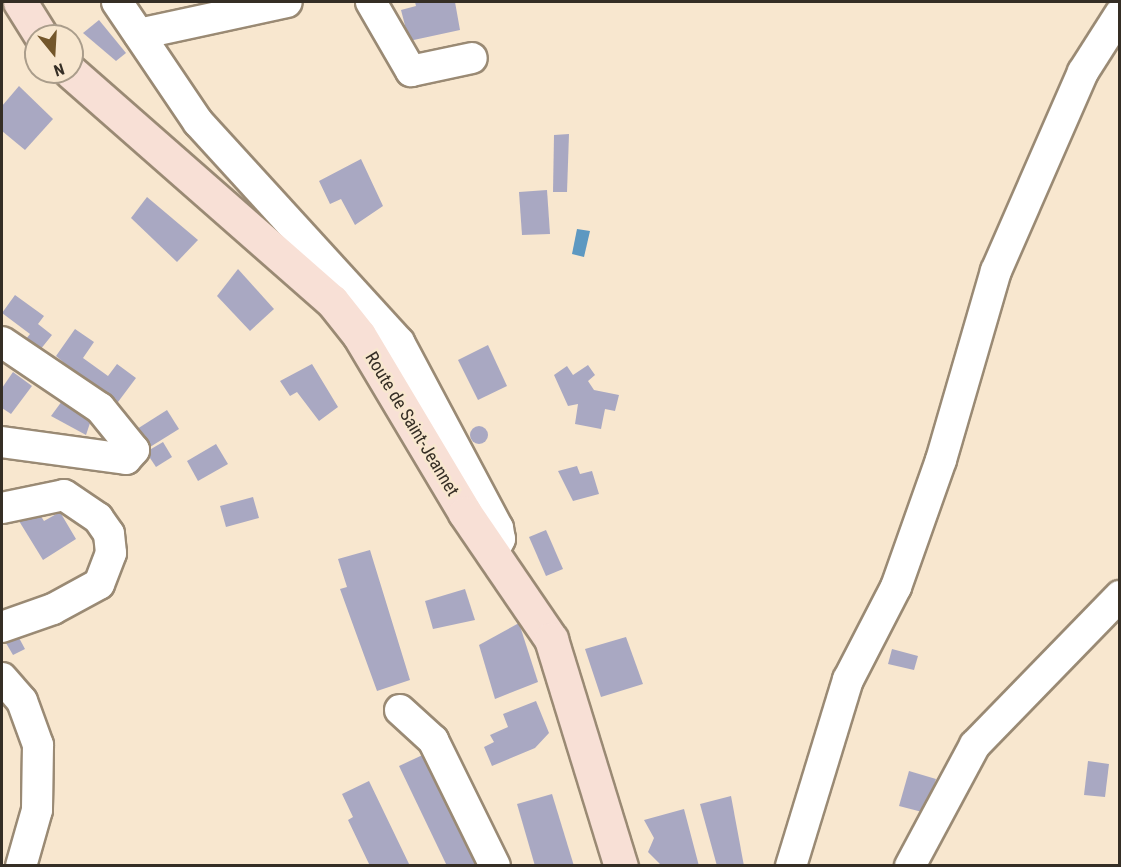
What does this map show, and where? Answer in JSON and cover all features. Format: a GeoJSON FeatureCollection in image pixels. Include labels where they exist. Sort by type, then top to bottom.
{"type":"FeatureCollection","features":[{"type":"Feature","properties":{"kind":"main road"},"geometry":{"type":"LineString","coordinates":[[20,2],[34,24]]}},
{"type":"Feature","properties":{"kind":"main road","name":"Route de Saint-Jeannet"},"geometry":{"type":"LineString","coordinates":[[84,83],[332,301],[493,553],[551,639],[621,866]]}},
{"type":"Feature","properties":{"kind":"street"},"geometry":{"type":"LineString","coordinates":[[128,17],[203,2]]}},
{"type":"Feature","properties":{"kind":"street"},"geometry":{"type":"LineString","coordinates":[[128,17],[287,2]]}},
{"type":"Feature","properties":{"kind":"street"},"geometry":{"type":"LineString","coordinates":[[371,2],[411,71],[472,58]]}},
{"type":"Feature","properties":{"kind":"street"},"geometry":{"type":"LineString","coordinates":[[791,866],[848,680],[896,587],[941,460],[983,309],[1008,240],[1083,72],[1119,14]]}},
{"type":"Feature","properties":{"kind":"street"},"geometry":{"type":"LineString","coordinates":[[128,17],[198,122],[399,342],[498,528],[501,539],[493,553]]}},
{"type":"Feature","properties":{"kind":"street"},"geometry":{"type":"LineString","coordinates":[[2,342],[100,408],[134,450],[126,459],[2,442]]}},
{"type":"Feature","properties":{"kind":"street"},"geometry":{"type":"LineString","coordinates":[[2,508],[64,495],[98,518],[109,534],[111,553],[99,584],[53,609],[2,627]]}},
{"type":"Feature","properties":{"kind":"street"},"geometry":{"type":"LineString","coordinates":[[910,866],[975,745],[1119,596]]}},
{"type":"Feature","properties":{"kind":"street"},"geometry":{"type":"LineString","coordinates":[[2,678],[22,701],[38,745],[37,810],[21,866]]}},
{"type":"Feature","properties":{"kind":"street"},"geometry":{"type":"LineString","coordinates":[[400,710],[433,740],[495,866]]}},
{"type":"Feature","properties":{"kind":"water"},"geometry":{"type":"Polygon","coordinates":[[[577,229],[590,231],[584,257],[572,254],[577,229]]]}},
{"type":"Feature","properties":{"kind":"building"},"geometry":{"type":"Polygon","coordinates":[[[415,2],[455,2],[460,30],[409,41],[401,10],[416,6],[415,2]]]}},
{"type":"Feature","properties":{"kind":"building"},"geometry":{"type":"Polygon","coordinates":[[[99,20],[126,53],[116,61],[84,32],[99,20]]]}},
{"type":"Feature","properties":{"kind":"building"},"geometry":{"type":"Polygon","coordinates":[[[19,86],[53,119],[25,150],[2,131],[2,106],[19,86]]]}},
{"type":"Feature","properties":{"kind":"building"},"geometry":{"type":"Polygon","coordinates":[[[569,134],[567,192],[553,192],[554,135],[569,134]]]}},
{"type":"Feature","properties":{"kind":"building"},"geometry":{"type":"Polygon","coordinates":[[[361,159],[383,206],[355,225],[341,199],[330,204],[319,181],[361,159]]]}},
{"type":"Feature","properties":{"kind":"building"},"geometry":{"type":"Polygon","coordinates":[[[547,190],[550,234],[522,235],[519,192],[547,190]]]}},
{"type":"Feature","properties":{"kind":"building"},"geometry":{"type":"Polygon","coordinates":[[[147,197],[198,240],[177,262],[131,218],[147,197]]]}},
{"type":"Feature","properties":{"kind":"building"},"geometry":{"type":"Polygon","coordinates":[[[238,269],[274,309],[250,331],[217,296],[238,269]]]}},
{"type":"Feature","properties":{"kind":"building"},"geometry":{"type":"Polygon","coordinates":[[[15,295],[44,316],[38,324],[52,335],[40,350],[26,339],[30,334],[2,313],[15,295]]]}},
{"type":"Feature","properties":{"kind":"building"},"geometry":{"type":"Polygon","coordinates":[[[75,329],[94,342],[83,358],[108,376],[117,364],[136,378],[115,406],[56,356],[75,329]]]}},
{"type":"Feature","properties":{"kind":"building"},"geometry":{"type":"Polygon","coordinates":[[[488,345],[507,386],[478,400],[458,360],[488,345]]]}},
{"type":"Feature","properties":{"kind":"building"},"geometry":{"type":"Polygon","coordinates":[[[312,364],[338,407],[319,421],[297,392],[290,396],[280,381],[312,364]]]}},
{"type":"Feature","properties":{"kind":"building"},"geometry":{"type":"Polygon","coordinates":[[[588,365],[595,375],[588,381],[594,390],[619,395],[615,411],[605,409],[601,429],[575,424],[578,404],[568,406],[554,375],[567,366],[573,375],[588,365]]]}},
{"type":"Feature","properties":{"kind":"building"},"geometry":{"type":"Polygon","coordinates":[[[13,372],[32,386],[11,414],[2,408],[2,388],[13,372]]]}},
{"type":"Feature","properties":{"kind":"building"},"geometry":{"type":"Polygon","coordinates":[[[65,397],[92,417],[86,435],[51,416],[65,397]]]}},
{"type":"Feature","properties":{"kind":"building"},"geometry":{"type":"Polygon","coordinates":[[[167,410],[179,429],[150,447],[137,429],[167,410]]]}},
{"type":"Feature","properties":{"kind":"building"},"geometry":{"type":"Polygon","coordinates":[[[479,426],[485,429],[488,435],[485,441],[479,444],[473,441],[470,435],[473,429],[479,426]]]}},
{"type":"Feature","properties":{"kind":"building"},"geometry":{"type":"Polygon","coordinates":[[[163,442],[172,457],[156,467],[146,452],[163,442]]]}},
{"type":"Feature","properties":{"kind":"building"},"geometry":{"type":"Polygon","coordinates":[[[216,444],[228,464],[198,481],[187,461],[216,444]]]}},
{"type":"Feature","properties":{"kind":"building"},"geometry":{"type":"Polygon","coordinates":[[[577,466],[580,474],[592,471],[599,494],[573,501],[558,471],[577,466]]]}},
{"type":"Feature","properties":{"kind":"building"},"geometry":{"type":"Polygon","coordinates":[[[253,497],[259,518],[226,527],[220,506],[253,497]]]}},
{"type":"Feature","properties":{"kind":"building"},"geometry":{"type":"Polygon","coordinates":[[[37,510],[44,521],[60,512],[76,539],[43,560],[19,521],[37,510]]]}},
{"type":"Feature","properties":{"kind":"building"},"geometry":{"type":"Polygon","coordinates":[[[546,530],[563,569],[546,576],[529,537],[546,530]]]}},
{"type":"Feature","properties":{"kind":"building"},"geometry":{"type":"Polygon","coordinates":[[[370,550],[410,680],[377,691],[340,589],[347,587],[338,559],[370,550]]]}},
{"type":"Feature","properties":{"kind":"building"},"geometry":{"type":"Polygon","coordinates":[[[465,589],[475,620],[433,629],[425,601],[465,589]]]}},
{"type":"Feature","properties":{"kind":"building"},"geometry":{"type":"Polygon","coordinates":[[[519,623],[538,682],[495,699],[479,645],[519,623]]]}},
{"type":"Feature","properties":{"kind":"building"},"geometry":{"type":"Polygon","coordinates":[[[18,636],[25,649],[13,655],[6,643],[18,636]]]}},
{"type":"Feature","properties":{"kind":"building"},"geometry":{"type":"Polygon","coordinates":[[[626,637],[643,684],[601,697],[585,649],[626,637]]]}},
{"type":"Feature","properties":{"kind":"building"},"geometry":{"type":"Polygon","coordinates":[[[892,649],[918,656],[914,670],[888,664],[892,649]]]}},
{"type":"Feature","properties":{"kind":"building"},"geometry":{"type":"Polygon","coordinates":[[[536,701],[549,733],[535,748],[492,766],[484,747],[494,742],[490,735],[508,727],[503,714],[536,701]]]}},
{"type":"Feature","properties":{"kind":"building"},"geometry":{"type":"Polygon","coordinates":[[[429,752],[484,866],[447,866],[399,766],[429,752]]]}},
{"type":"Feature","properties":{"kind":"building"},"geometry":{"type":"Polygon","coordinates":[[[1088,761],[1109,764],[1105,797],[1084,795],[1088,761]]]}},
{"type":"Feature","properties":{"kind":"building"},"geometry":{"type":"Polygon","coordinates":[[[909,771],[936,779],[926,813],[899,806],[909,771]]]}},
{"type":"Feature","properties":{"kind":"building"},"geometry":{"type":"Polygon","coordinates":[[[369,781],[410,866],[370,866],[348,820],[353,817],[342,794],[369,781]]]}},
{"type":"Feature","properties":{"kind":"building"},"geometry":{"type":"Polygon","coordinates":[[[552,794],[574,866],[535,866],[517,804],[552,794]]]}},
{"type":"Feature","properties":{"kind":"building"},"geometry":{"type":"Polygon","coordinates":[[[731,796],[744,866],[717,866],[700,804],[731,796]]]}},
{"type":"Feature","properties":{"kind":"building"},"geometry":{"type":"Polygon","coordinates":[[[684,809],[699,866],[662,866],[648,852],[654,838],[644,820],[684,809]]]}}]}
